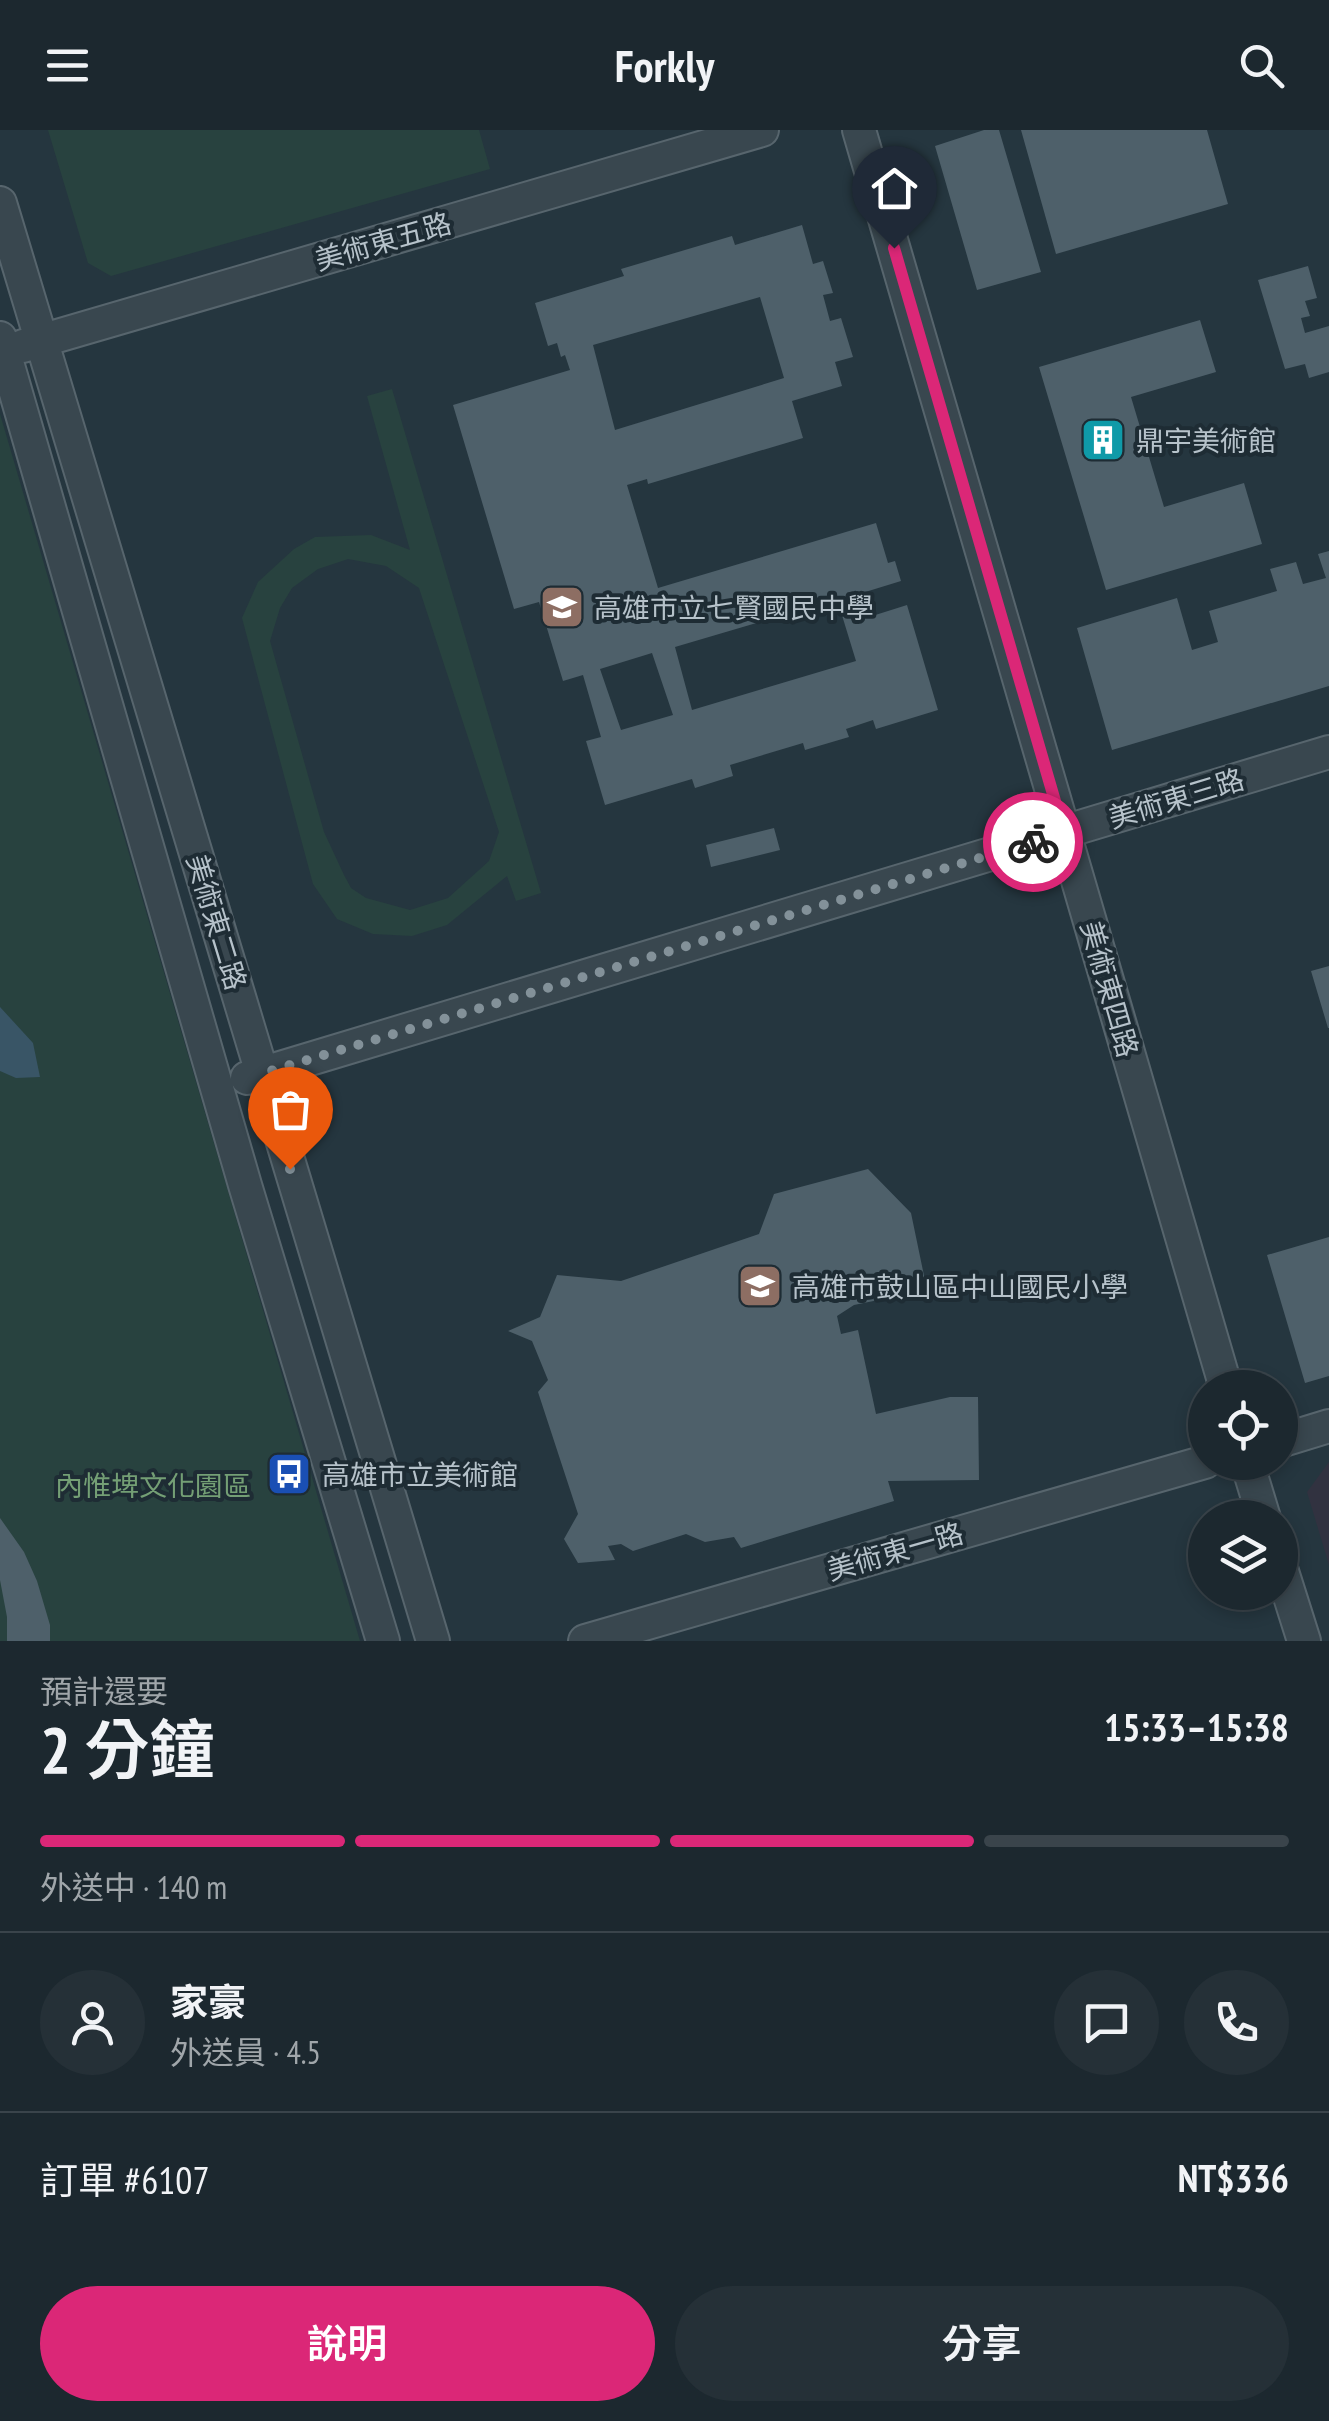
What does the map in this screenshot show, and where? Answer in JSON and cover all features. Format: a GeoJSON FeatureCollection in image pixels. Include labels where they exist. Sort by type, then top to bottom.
{"type":"FeatureCollection","features":[{"type":"Feature","properties":{"kind":"street","name":"美術東五路"},"geometry":{"type":"LineString","coordinates":[[2,345],[42,340],[762,130]]}},
{"type":"Feature","properties":{"kind":"street","name":"美術東四路"},"geometry":{"type":"LineString","coordinates":[[859,130],[1221,1370]]}},
{"type":"Feature","properties":{"kind":"street","name":"美術東二路"},"geometry":{"type":"LineString","coordinates":[[0,203],[433,1641]]}},
{"type":"Feature","properties":{"kind":"street","name":"美術東二路"},"geometry":{"type":"LineString","coordinates":[[2,345],[245,1186],[383,1641]]}},
{"type":"Feature","properties":{"kind":"street","name":"美術東三路"},"geometry":{"type":"LineString","coordinates":[[218,1088],[1329,752]]}},
{"type":"Feature","properties":{"kind":"street"},"geometry":{"type":"LineString","coordinates":[[1298,1435],[1329,1426]]}},
{"type":"Feature","properties":{"kind":"street","name":"美術東一路"},"geometry":{"type":"LineString","coordinates":[[584,1641],[1188,1467]]}},
{"type":"Feature","properties":{"kind":"street"},"geometry":{"type":"LineString","coordinates":[[1294,1610],[1304,1641]]}},
{"type":"Feature","properties":{"kind":"shaded area"},"geometry":{"type":"Polygon","coordinates":[[[0,1007],[33,1043],[40,1077],[16,1078],[0,1071],[0,1007]]]}},
{"type":"Feature","properties":{"kind":"shaded area"},"geometry":{"type":"Polygon","coordinates":[[[1329,1462],[1329,1565],[1307,1492],[1329,1462]]]}},
{"type":"Feature","properties":{"kind":"green space"},"geometry":{"type":"Polygon","coordinates":[[[48,130],[479,130],[490,169],[111,276],[88,263],[48,130]]]}},
{"type":"Feature","properties":{"kind":"green space"},"geometry":{"type":"Polygon","coordinates":[[[392,389],[541,893],[516,901],[507,876],[447,925],[412,936],[373,934],[337,919],[313,884],[242,618],[258,582],[294,549],[315,537],[371,535],[410,550],[367,396],[392,389]],[[348,559],[318,569],[292,588],[280,608],[270,641],[324,832],[344,875],[351,888],[366,898],[410,910],[448,898],[489,861],[499,832],[419,588],[386,566],[348,559]]]}},
{"type":"Feature","properties":{"kind":"green space","name":"內惟埤文化園區"},"geometry":{"type":"Polygon","coordinates":[[[0,414],[360,1641],[0,1641],[0,414]]]}},
{"type":"Feature","properties":{"kind":"building"},"geometry":{"type":"Polygon","coordinates":[[[984,130],[999,130],[1041,272],[977,290],[935,146],[984,130]]]}},
{"type":"Feature","properties":{"kind":"building"},"geometry":{"type":"Polygon","coordinates":[[[1021,130],[1207,130],[1228,204],[1056,254],[1021,130]]]}},
{"type":"Feature","properties":{"kind":"building"},"geometry":{"type":"Polygon","coordinates":[[[802,225],[813,264],[823,261],[833,293],[823,295],[830,321],[841,318],[853,357],[835,362],[842,386],[792,401],[803,438],[648,484],[647,479],[627,485],[658,588],[876,523],[888,563],[895,561],[901,581],[862,593],[869,617],[907,605],[938,710],[876,729],[873,720],[846,729],[849,737],[805,750],[803,743],[730,765],[733,776],[695,788],[692,779],[605,805],[586,741],[601,737],[583,675],[563,681],[539,602],[514,609],[453,405],[570,370],[557,343],[548,346],[535,303],[624,276],[621,269],[732,236],[735,245],[802,225]],[[760,297],[593,345],[615,430],[784,378],[760,297]],[[837,599],[675,647],[692,710],[856,661],[837,599]],[[652,653],[600,669],[621,730],[673,715],[652,653]]]}},
{"type":"Feature","properties":{"kind":"building"},"geometry":{"type":"Polygon","coordinates":[[[1308,266],[1317,298],[1305,301],[1310,316],[1301,318],[1305,333],[1329,326],[1329,372],[1309,378],[1305,364],[1285,369],[1258,280],[1308,266]]]}},
{"type":"Feature","properties":{"kind":"building","name":"鼎宇美術館"},"geometry":{"type":"Polygon","coordinates":[[[1200,320],[1216,372],[1131,397],[1164,507],[1244,483],[1262,544],[1106,590],[1039,367],[1200,320]]]}},
{"type":"Feature","properties":{"kind":"building"},"geometry":{"type":"Polygon","coordinates":[[[1329,551],[1329,686],[1112,750],[1077,628],[1177,598],[1192,650],[1218,642],[1209,611],[1277,591],[1270,569],[1296,562],[1303,584],[1326,578],[1318,554],[1329,551]]]}},
{"type":"Feature","properties":{"kind":"building"},"geometry":{"type":"Polygon","coordinates":[[[774,828],[780,850],[711,867],[706,845],[774,828]]]}},
{"type":"Feature","properties":{"kind":"building"},"geometry":{"type":"Polygon","coordinates":[[[1329,966],[1329,1028],[1328,1028],[1311,971],[1329,966]]]}},
{"type":"Feature","properties":{"kind":"building"},"geometry":{"type":"Polygon","coordinates":[[[868,1169],[911,1213],[927,1290],[854,1305],[837,1316],[841,1334],[858,1330],[876,1414],[950,1397],[978,1397],[979,1480],[888,1481],[894,1501],[741,1548],[734,1537],[705,1542],[686,1534],[633,1551],[621,1544],[608,1546],[615,1560],[578,1563],[564,1539],[578,1514],[538,1392],[548,1380],[532,1341],[508,1331],[540,1317],[557,1275],[621,1281],[759,1234],[774,1194],[868,1169]]]}},
{"type":"Feature","properties":{"kind":"building"},"geometry":{"type":"Polygon","coordinates":[[[1329,1237],[1329,1376],[1305,1383],[1267,1255],[1329,1237]]]}},
{"type":"Feature","properties":{"kind":"building"},"geometry":{"type":"Polygon","coordinates":[[[0,1518],[24,1552],[37,1581],[50,1625],[50,1641],[7,1641],[0,1580],[0,1518]]]}},
{"type":"Feature","properties":{"kind":"way so far"},"geometry":{"type":"LineString","coordinates":[[290,1169],[264,1073],[1033,842]]}},
{"type":"Feature","properties":{"kind":"place","name":"鼎宇美術館"},"geometry":{"type":"Point","coordinates":[1103,440]}},
{"type":"Feature","properties":{"kind":"place","name":"高雄市立七賢國民中學"},"geometry":{"type":"Point","coordinates":[562,607]}},
{"type":"Feature","properties":{"kind":"place","name":"高雄市鼓山區中山國民小學"},"geometry":{"type":"Point","coordinates":[760,1286]}},
{"type":"Feature","properties":{"kind":"place","name":"高雄市立美術館"},"geometry":{"type":"Point","coordinates":[289,1474]}},
{"type":"Feature","properties":{"kind":"route"},"geometry":{"type":"LineString","coordinates":[[894,248],[1064,832],[1033,842]]}}]}
